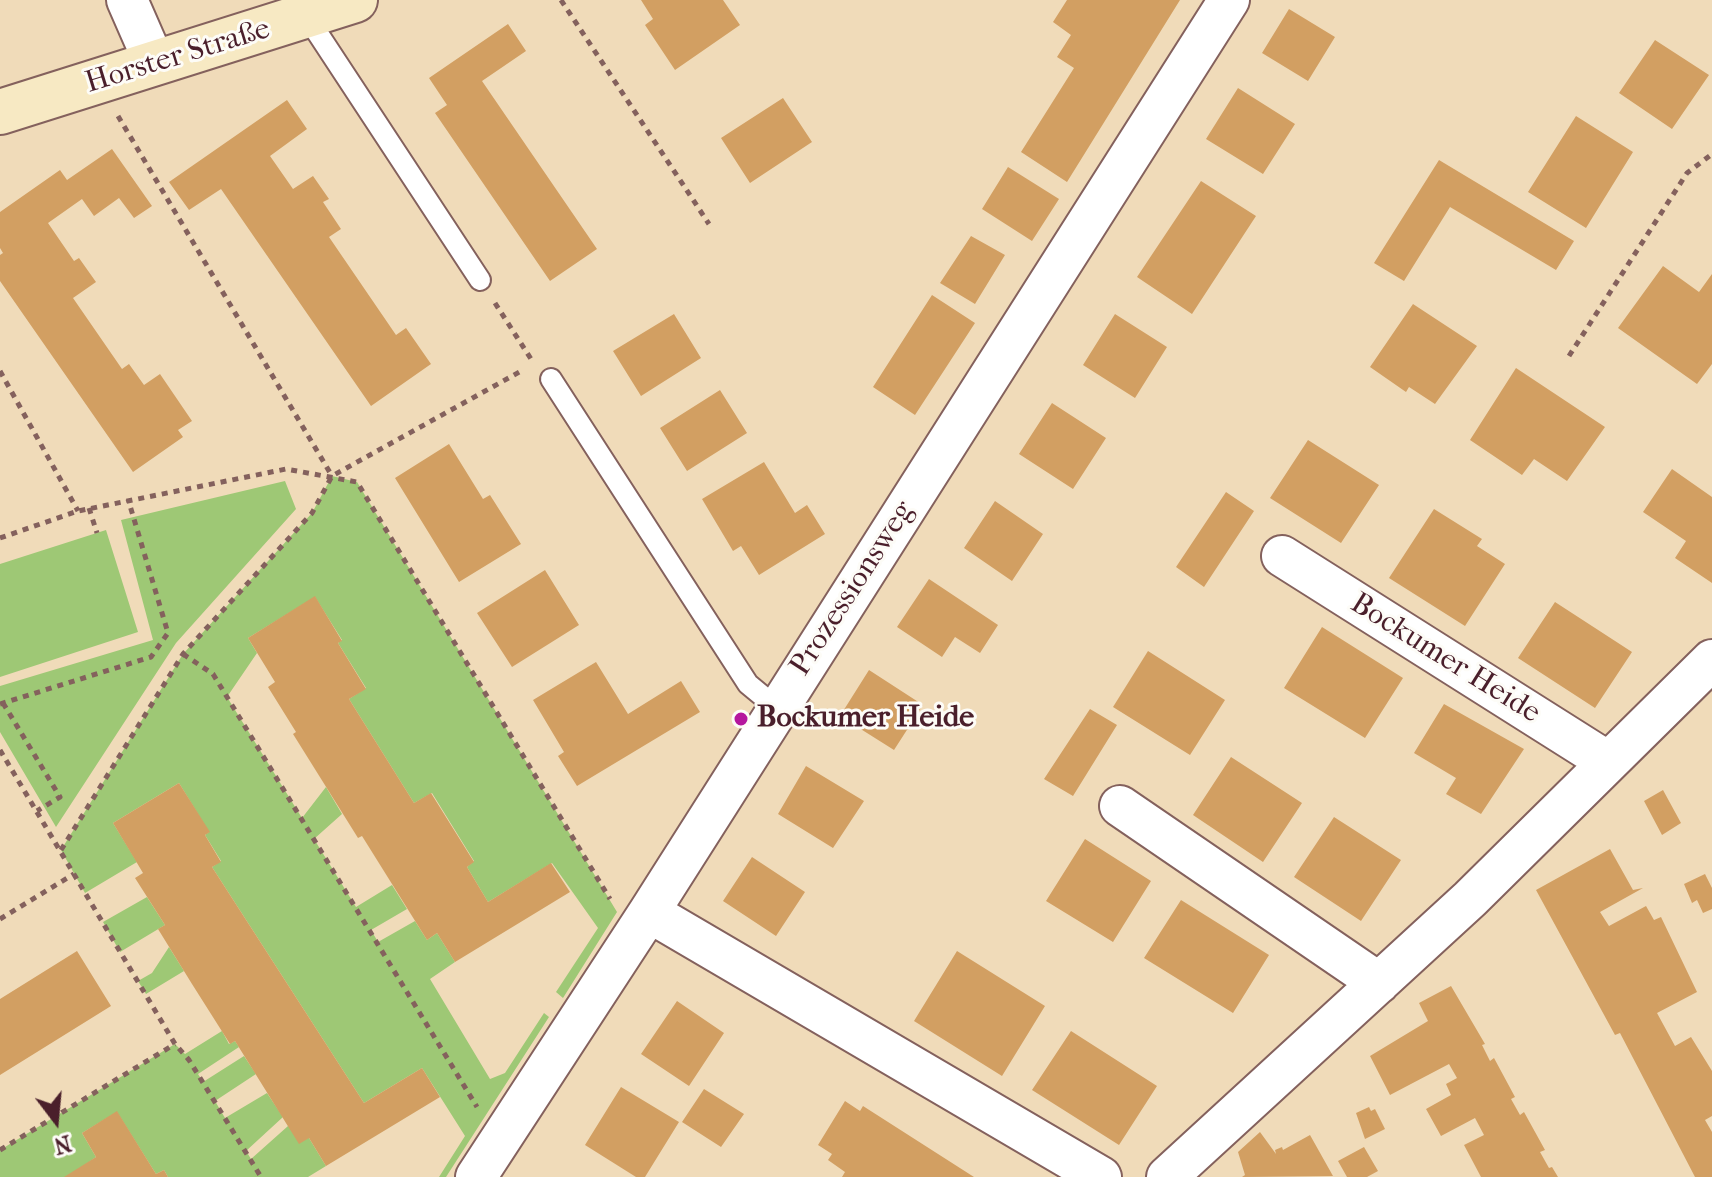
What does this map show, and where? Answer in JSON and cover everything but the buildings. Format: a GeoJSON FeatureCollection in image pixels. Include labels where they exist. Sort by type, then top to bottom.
{"type":"FeatureCollection","features":[{"type":"Feature","properties":{"kind":"street"},"geometry":{"type":"LineString","coordinates":[[127,0],[155,64]]}},
{"type":"Feature","properties":{"kind":"street","name":"Horster Straße"},"geometry":{"type":"LineString","coordinates":[[0,112],[355,0]]}},
{"type":"Feature","properties":{"kind":"street","name":"Prozessionsweg"},"geometry":{"type":"LineString","coordinates":[[476,1177],[644,919],[1229,0]]}},
{"type":"Feature","properties":{"kind":"street","name":"Bockumer Heide"},"geometry":{"type":"LineString","coordinates":[[1282,556],[1608,762]]}},
{"type":"Feature","properties":{"kind":"street"},"geometry":{"type":"LineString","coordinates":[[1167,1177],[1470,899],[1712,660]]}},
{"type":"Feature","properties":{"kind":"street"},"geometry":{"type":"LineString","coordinates":[[1120,806],[1379,983]]}},
{"type":"Feature","properties":{"kind":"street"},"geometry":{"type":"LineString","coordinates":[[644,919],[1101,1177]]}},
{"type":"Feature","properties":{"kind":"lane"},"geometry":{"type":"LineString","coordinates":[[307,17],[480,280]]}},
{"type":"Feature","properties":{"kind":"lane"},"geometry":{"type":"LineString","coordinates":[[551,379],[748,684],[777,708]]}},
{"type":"Feature","properties":{"kind":"path"},"geometry":{"type":"LineString","coordinates":[[561,0],[709,224]]}},
{"type":"Feature","properties":{"kind":"path"},"geometry":{"type":"LineString","coordinates":[[98,82],[332,476]]}},
{"type":"Feature","properties":{"kind":"path"},"geometry":{"type":"LineString","coordinates":[[1569,356],[1687,173],[1711,157]]}},
{"type":"Feature","properties":{"kind":"path"},"geometry":{"type":"LineString","coordinates":[[61,850],[183,654],[312,513],[332,476],[534,364],[480,280]]}},
{"type":"Feature","properties":{"kind":"path"},"geometry":{"type":"LineString","coordinates":[[0,371],[78,511]]}},
{"type":"Feature","properties":{"kind":"path"},"geometry":{"type":"LineString","coordinates":[[0,538],[89,508],[286,469],[357,482],[617,912],[644,919]]}},
{"type":"Feature","properties":{"kind":"path"},"geometry":{"type":"LineString","coordinates":[[37,811],[60,797],[2,704],[151,657],[168,633],[128,499]]}},
{"type":"Feature","properties":{"kind":"path"},"geometry":{"type":"LineString","coordinates":[[89,508],[97,533]]}},
{"type":"Feature","properties":{"kind":"path"},"geometry":{"type":"LineString","coordinates":[[183,654],[213,674],[479,1110],[506,1130]]}},
{"type":"Feature","properties":{"kind":"path"},"geometry":{"type":"LineString","coordinates":[[0,750],[175,1044],[189,1060],[261,1177]]}},
{"type":"Feature","properties":{"kind":"path"},"geometry":{"type":"LineString","coordinates":[[0,919],[74,874]]}},
{"type":"Feature","properties":{"kind":"path"},"geometry":{"type":"LineString","coordinates":[[0,1150],[175,1044]]}},
{"type":"Feature","properties":{"kind":"green space"},"geometry":{"type":"Polygon","coordinates":[[[332,476],[357,482],[617,912],[563,998],[556,992],[598,928],[552,863],[488,902],[467,867],[474,861],[432,793],[414,803],[349,699],[366,688],[338,643],[342,640],[315,597],[248,638],[257,653],[227,697],[302,818],[326,787],[342,814],[314,839],[356,907],[392,885],[407,909],[371,930],[378,942],[415,921],[427,940],[437,933],[455,962],[430,979],[490,1079],[505,1073],[544,1013],[549,1017],[446,1177],[439,1177],[465,1136],[422,1068],[364,1103],[212,867],[221,861],[205,835],[209,832],[179,783],[113,823],[137,862],[85,893],[61,850],[183,654],[312,513],[332,476]]]}},
{"type":"Feature","properties":{"kind":"green space"},"geometry":{"type":"Polygon","coordinates":[[[285,481],[296,509],[176,643],[56,827],[0,732],[0,686],[153,640],[121,520],[285,481]]]}},
{"type":"Feature","properties":{"kind":"green space"},"geometry":{"type":"Polygon","coordinates":[[[106,530],[138,632],[0,677],[0,564],[106,530]]]}},
{"type":"Feature","properties":{"kind":"green space"},"geometry":{"type":"Polygon","coordinates":[[[147,897],[165,925],[120,952],[103,922],[147,897]]]}},
{"type":"Feature","properties":{"kind":"green space"},"geometry":{"type":"Polygon","coordinates":[[[169,947],[184,971],[146,994],[138,981],[152,973],[169,947]]]}},
{"type":"Feature","properties":{"kind":"green space"},"geometry":{"type":"Polygon","coordinates":[[[222,1031],[229,1044],[235,1041],[239,1047],[198,1074],[203,1082],[244,1056],[256,1074],[215,1101],[225,1118],[267,1093],[283,1117],[246,1151],[251,1159],[288,1126],[309,1138],[326,1166],[308,1177],[168,1177],[164,1170],[156,1174],[117,1112],[82,1133],[96,1157],[68,1177],[0,1177],[0,1150],[175,1044],[185,1054],[222,1031]]]}},
{"type":"Feature","properties":{"kind":"place","name":"Bockumer Heide"},"geometry":{"type":"Point","coordinates":[741,719]}}]}
